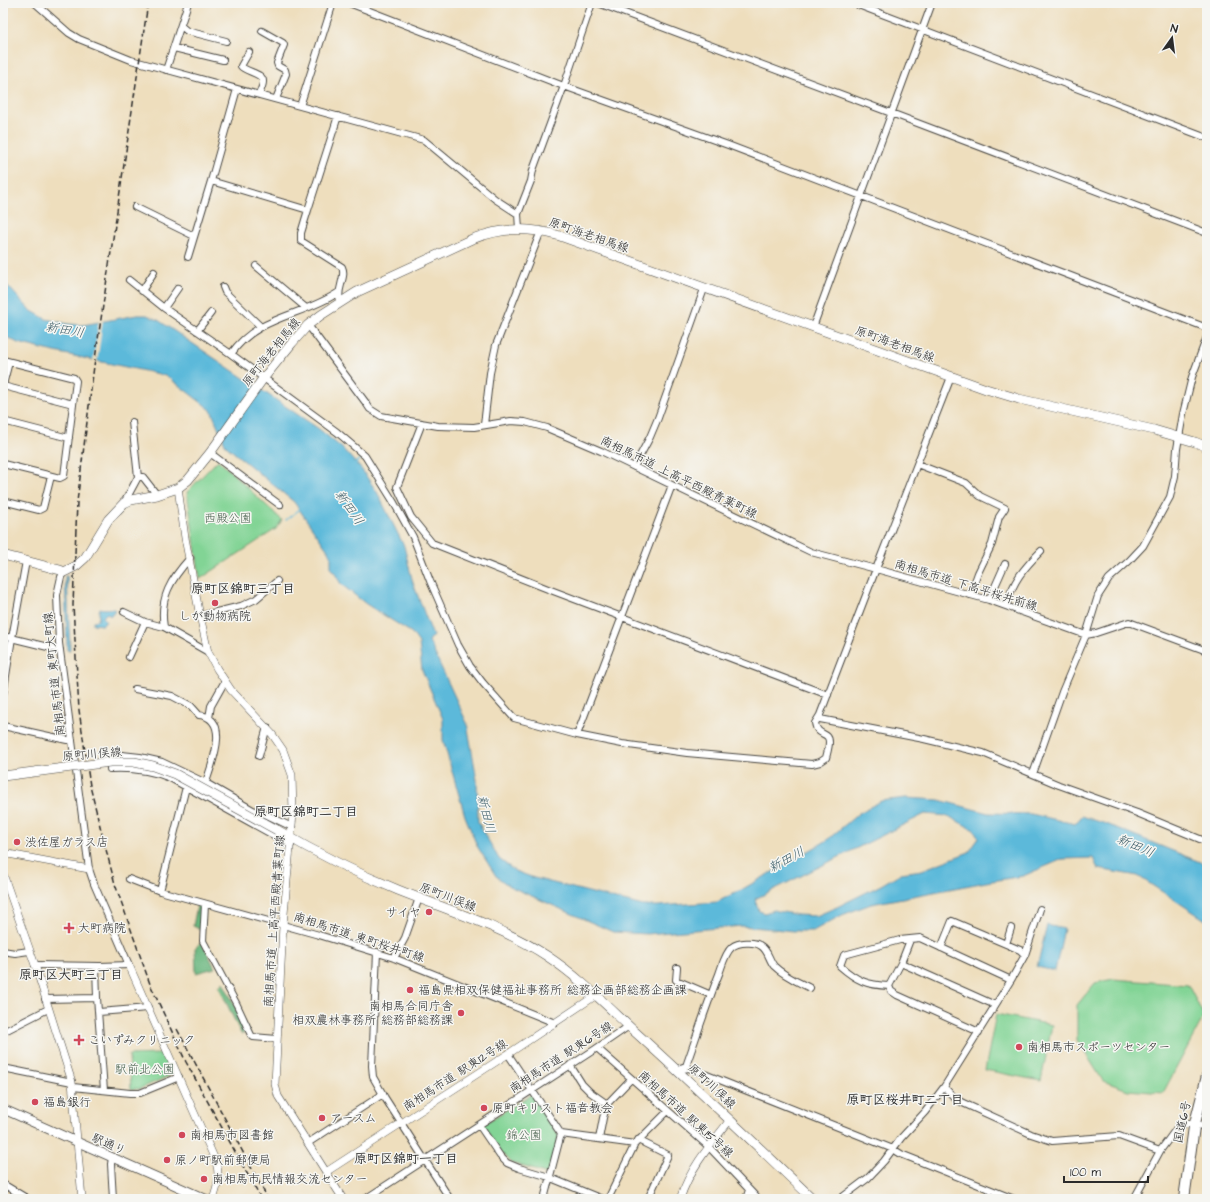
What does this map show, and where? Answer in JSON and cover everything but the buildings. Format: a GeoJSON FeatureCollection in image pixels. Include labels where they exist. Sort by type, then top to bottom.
{"type":"FeatureCollection","features":[{"type":"Feature","properties":{"kind":"highway","name":"国道6号"},"geometry":{"type":"LineString","coordinates":[[1184,1199],[1194,1127],[1207,1076]]}},
{"type":"Feature","properties":{"kind":"main road","name":"原町海老相馬線"},"geometry":{"type":"LineString","coordinates":[[124,503],[178,488],[188,480],[263,379],[292,343],[308,325],[339,297],[357,292],[472,239],[495,232],[520,229],[540,231],[587,245],[704,289],[1019,399],[1123,422],[1179,437],[1207,447]]}},
{"type":"Feature","properties":{"kind":"main road"},"geometry":{"type":"LineString","coordinates":[[3,555],[64,572],[76,566],[85,558],[108,520],[124,503]]}},
{"type":"Feature","properties":{"kind":"main road","name":"原町川俣線"},"geometry":{"type":"LineString","coordinates":[[3,776],[110,762],[142,764],[164,769],[277,830],[291,842],[398,890],[488,925],[527,944],[547,956],[581,982],[677,1070],[813,1199]]}},
{"type":"Feature","properties":{"kind":"main road","name":"駅通り"},"geometry":{"type":"LineString","coordinates":[[3,1109],[206,1199]]}},
{"type":"Feature","properties":{"kind":"street"},"geometry":{"type":"LineString","coordinates":[[36,3],[69,33],[79,39],[131,60],[424,140],[495,199],[518,214]]}},
{"type":"Feature","properties":{"kind":"street"},"geometry":{"type":"LineString","coordinates":[[166,70],[188,3]]}},
{"type":"Feature","properties":{"kind":"street"},"geometry":{"type":"LineString","coordinates":[[300,106],[333,3]]}},
{"type":"Feature","properties":{"kind":"street"},"geometry":{"type":"LineString","coordinates":[[349,3],[564,86],[728,145],[1207,328]]}},
{"type":"Feature","properties":{"kind":"street"},"geometry":{"type":"LineString","coordinates":[[520,229],[518,214],[531,181],[533,170],[564,86],[592,3]]}},
{"type":"Feature","properties":{"kind":"street"},"geometry":{"type":"LineString","coordinates":[[598,3],[1207,233]]}},
{"type":"Feature","properties":{"kind":"street"},"geometry":{"type":"LineString","coordinates":[[852,3],[1207,138]]}},
{"type":"Feature","properties":{"kind":"street"},"geometry":{"type":"LineString","coordinates":[[813,327],[932,3]]}},
{"type":"Feature","properties":{"kind":"street"},"geometry":{"type":"LineString","coordinates":[[181,26],[187,31],[226,41]]}},
{"type":"Feature","properties":{"kind":"street"},"geometry":{"type":"LineString","coordinates":[[262,31],[284,45],[277,64],[285,70],[286,74],[276,99]]}},
{"type":"Feature","properties":{"kind":"street"},"geometry":{"type":"LineString","coordinates":[[174,48],[223,60]]}},
{"type":"Feature","properties":{"kind":"street"},"geometry":{"type":"LineString","coordinates":[[249,52],[241,66],[243,69],[260,76],[262,79],[263,81],[259,95]]}},
{"type":"Feature","properties":{"kind":"street"},"geometry":{"type":"LineString","coordinates":[[188,257],[237,89]]}},
{"type":"Feature","properties":{"kind":"street"},"geometry":{"type":"LineString","coordinates":[[230,354],[247,334],[260,326],[339,297],[344,272],[342,267],[301,241],[301,233],[338,116]]}},
{"type":"Feature","properties":{"kind":"street"},"geometry":{"type":"LineString","coordinates":[[211,181],[308,210]]}},
{"type":"Feature","properties":{"kind":"street"},"geometry":{"type":"LineString","coordinates":[[135,207],[194,236]]}},
{"type":"Feature","properties":{"kind":"street"},"geometry":{"type":"LineString","coordinates":[[484,425],[490,373],[496,345],[540,231]]}},
{"type":"Feature","properties":{"kind":"street"},"geometry":{"type":"LineString","coordinates":[[256,266],[306,308]]}},
{"type":"Feature","properties":{"kind":"street"},"geometry":{"type":"LineString","coordinates":[[142,291],[154,272]]}},
{"type":"Feature","properties":{"kind":"street"},"geometry":{"type":"LineString","coordinates":[[129,280],[164,308],[337,432],[365,456],[394,501],[413,537],[430,581],[458,645],[470,666],[514,718],[577,735],[622,744],[687,753],[812,764],[820,762],[826,758],[830,740],[816,729],[815,723],[828,695],[950,376]]}},
{"type":"Feature","properties":{"kind":"street"},"geometry":{"type":"LineString","coordinates":[[223,287],[225,292],[260,326]]}},
{"type":"Feature","properties":{"kind":"street"},"geometry":{"type":"LineString","coordinates":[[164,308],[178,288]]}},
{"type":"Feature","properties":{"kind":"street"},"geometry":{"type":"LineString","coordinates":[[634,467],[658,418],[704,289]]}},
{"type":"Feature","properties":{"kind":"street"},"geometry":{"type":"LineString","coordinates":[[197,331],[211,313]]}},
{"type":"Feature","properties":{"kind":"street","name":"南相馬市道 上高平西殿青葉町線"},"geometry":{"type":"LineString","coordinates":[[308,325],[370,409],[381,416],[422,424],[452,427],[474,427],[511,421],[525,422],[540,426],[586,444],[811,552],[876,569]]}},
{"type":"Feature","properties":{"kind":"street"},"geometry":{"type":"LineString","coordinates":[[1033,774],[1062,692],[1086,635],[1100,592],[1143,546],[1170,497],[1175,476],[1176,450],[1192,377],[1207,337]]}},
{"type":"Feature","properties":{"kind":"street"},"geometry":{"type":"LineString","coordinates":[[3,464],[60,478],[64,476],[76,381],[74,378],[6,361],[3,386],[73,404]]}},
{"type":"Feature","properties":{"kind":"street"},"geometry":{"type":"LineString","coordinates":[[3,421],[69,438]]}},
{"type":"Feature","properties":{"kind":"street"},"geometry":{"type":"LineString","coordinates":[[124,503],[138,477],[132,422]]}},
{"type":"Feature","properties":{"kind":"street"},"geometry":{"type":"LineString","coordinates":[[422,424],[397,487],[411,517],[432,543],[560,594],[622,616],[828,695]]}},
{"type":"Feature","properties":{"kind":"street"},"geometry":{"type":"LineString","coordinates":[[211,451],[280,504]]}},
{"type":"Feature","properties":{"kind":"street"},"geometry":{"type":"LineString","coordinates":[[917,464],[966,483],[980,496],[1005,508],[999,518],[992,544],[978,573],[970,595]]}},
{"type":"Feature","properties":{"kind":"street"},"geometry":{"type":"LineString","coordinates":[[3,501],[39,510],[43,508],[51,476]]}},
{"type":"Feature","properties":{"kind":"street"},"geometry":{"type":"LineString","coordinates":[[138,477],[144,477],[157,495]]}},
{"type":"Feature","properties":{"kind":"street"},"geometry":{"type":"LineString","coordinates":[[577,735],[672,485]]}},
{"type":"Feature","properties":{"kind":"street","name":"南相馬市道 上高平西殿青葉町線"},"geometry":{"type":"LineString","coordinates":[[178,488],[200,616],[208,652],[231,690],[267,727],[283,750],[292,775],[292,827],[283,925],[275,1084],[278,1096],[343,1199]]}},
{"type":"Feature","properties":{"kind":"street"},"geometry":{"type":"LineString","coordinates":[[1006,606],[1012,590],[1024,568],[1042,551]]}},
{"type":"Feature","properties":{"kind":"street"},"geometry":{"type":"LineString","coordinates":[[164,627],[162,609],[165,595],[183,566],[190,558]]}},
{"type":"Feature","properties":{"kind":"street"},"geometry":{"type":"LineString","coordinates":[[3,695],[26,561]]}},
{"type":"Feature","properties":{"kind":"street"},"geometry":{"type":"LineString","coordinates":[[989,600],[1006,564]]}},
{"type":"Feature","properties":{"kind":"street","name":"南相馬市道 下高平桜井前線"},"geometry":{"type":"LineString","coordinates":[[876,569],[989,600],[1086,635]]}},
{"type":"Feature","properties":{"kind":"street","name":"南相馬市道 東町大町線"},"geometry":{"type":"LineString","coordinates":[[64,572],[61,577],[57,595],[60,650],[89,869],[129,965]]}},
{"type":"Feature","properties":{"kind":"street"},"geometry":{"type":"LineString","coordinates":[[200,616],[241,606],[256,599],[277,581]]}},
{"type":"Feature","properties":{"kind":"street"},"geometry":{"type":"LineString","coordinates":[[124,612],[145,622],[164,627],[208,652]]}},
{"type":"Feature","properties":{"kind":"street"},"geometry":{"type":"LineString","coordinates":[[129,657],[145,622]]}},
{"type":"Feature","properties":{"kind":"street"},"geometry":{"type":"LineString","coordinates":[[1086,635],[1096,634],[1129,622],[1207,651]]}},
{"type":"Feature","properties":{"kind":"street"},"geometry":{"type":"LineString","coordinates":[[3,636],[60,650]]}},
{"type":"Feature","properties":{"kind":"street"},"geometry":{"type":"LineString","coordinates":[[209,718],[211,706],[225,681]]}},
{"type":"Feature","properties":{"kind":"street"},"geometry":{"type":"LineString","coordinates":[[135,689],[172,696],[191,706],[199,715],[206,716],[213,721],[216,727],[218,739],[205,784]]}},
{"type":"Feature","properties":{"kind":"street"},"geometry":{"type":"LineString","coordinates":[[820,715],[820,719],[831,722],[924,739],[983,753],[1059,785],[1137,812],[1207,842]]}},
{"type":"Feature","properties":{"kind":"street"},"geometry":{"type":"LineString","coordinates":[[3,726],[72,740]]}},
{"type":"Feature","properties":{"kind":"street"},"geometry":{"type":"LineString","coordinates":[[259,756],[267,727]]}},
{"type":"Feature","properties":{"kind":"street"},"geometry":{"type":"LineString","coordinates":[[291,842],[160,774],[144,770],[110,769],[110,757],[122,755],[162,762],[253,810],[268,815],[292,827]]}},
{"type":"Feature","properties":{"kind":"street"},"geometry":{"type":"LineString","coordinates":[[3,776],[75,767]]}},
{"type":"Feature","properties":{"kind":"street"},"geometry":{"type":"LineString","coordinates":[[160,891],[186,787]]}},
{"type":"Feature","properties":{"kind":"street"},"geometry":{"type":"LineString","coordinates":[[3,853],[89,869]]}},
{"type":"Feature","properties":{"kind":"street"},"geometry":{"type":"LineString","coordinates":[[3,874],[35,965],[73,1085],[82,1199]]}},
{"type":"Feature","properties":{"kind":"street","name":"南相馬市道 東町桜井町線"},"geometry":{"type":"LineString","coordinates":[[129,879],[160,891],[394,958],[555,1023]]}},
{"type":"Feature","properties":{"kind":"street"},"geometry":{"type":"LineString","coordinates":[[394,958],[405,938],[419,898]]}},
{"type":"Feature","properties":{"kind":"street"},"geometry":{"type":"LineString","coordinates":[[205,904],[203,941],[240,1010],[251,1035],[253,1037],[277,1039]]}},
{"type":"Feature","properties":{"kind":"street"},"geometry":{"type":"LineString","coordinates":[[840,1199],[868,1178],[884,1161],[944,1087],[1011,980],[1033,934],[1040,909]]}},
{"type":"Feature","properties":{"kind":"street"},"geometry":{"type":"LineString","coordinates":[[941,948],[952,921],[1020,950],[1024,955]]}},
{"type":"Feature","properties":{"kind":"street"},"geometry":{"type":"LineString","coordinates":[[1006,944],[1011,928]]}},
{"type":"Feature","properties":{"kind":"street"},"geometry":{"type":"LineString","coordinates":[[889,986],[868,984],[852,976],[840,966],[844,955],[900,940],[920,938],[1011,980]]}},
{"type":"Feature","properties":{"kind":"street"},"geometry":{"type":"LineString","coordinates":[[889,986],[901,963],[910,940]]}},
{"type":"Feature","properties":{"kind":"street"},"geometry":{"type":"LineString","coordinates":[[677,1070],[686,1066],[726,956],[732,947],[742,943],[754,943],[761,945],[769,955],[774,965],[788,976],[810,988]]}},
{"type":"Feature","properties":{"kind":"street"},"geometry":{"type":"LineString","coordinates":[[3,951],[15,953],[29,951]]}},
{"type":"Feature","properties":{"kind":"street"},"geometry":{"type":"LineString","coordinates":[[376,952],[373,1077],[450,1199]]}},
{"type":"Feature","properties":{"kind":"street"},"geometry":{"type":"LineString","coordinates":[[901,963],[995,1005]]}},
{"type":"Feature","properties":{"kind":"street"},"geometry":{"type":"LineString","coordinates":[[35,965],[129,965],[218,1169],[218,1183],[213,1199]]}},
{"type":"Feature","properties":{"kind":"street"},"geometry":{"type":"LineString","coordinates":[[96,966],[104,1090]]}},
{"type":"Feature","properties":{"kind":"street"},"geometry":{"type":"LineString","coordinates":[[677,968],[676,980],[711,995]]}},
{"type":"Feature","properties":{"kind":"street"},"geometry":{"type":"LineString","coordinates":[[889,986],[891,991],[897,995],[979,1032]]}},
{"type":"Feature","properties":{"kind":"street","name":"南相馬市道 駅東12号線"},"geometry":{"type":"LineString","coordinates":[[326,1172],[595,996]]}},
{"type":"Feature","properties":{"kind":"street"},"geometry":{"type":"LineString","coordinates":[[45,999],[97,998]]}},
{"type":"Feature","properties":{"kind":"street"},"geometry":{"type":"LineString","coordinates":[[99,1012],[148,1008]]}},
{"type":"Feature","properties":{"kind":"street"},"geometry":{"type":"LineString","coordinates":[[3,1032],[48,1009]]}},
{"type":"Feature","properties":{"kind":"street","name":"南相馬市道 駅東6号線"},"geometry":{"type":"LineString","coordinates":[[365,1199],[629,1026]]}},
{"type":"Feature","properties":{"kind":"street","name":"南相馬市道 駅東15号線"},"geometry":{"type":"LineString","coordinates":[[597,1048],[708,1146],[758,1199]]}},
{"type":"Feature","properties":{"kind":"street"},"geometry":{"type":"LineString","coordinates":[[508,1054],[561,1134],[544,1199]]}},
{"type":"Feature","properties":{"kind":"street"},"geometry":{"type":"LineString","coordinates":[[570,1065],[582,1084],[590,1092],[607,1104]]}},
{"type":"Feature","properties":{"kind":"street"},"geometry":{"type":"LineString","coordinates":[[3,1068],[73,1085],[130,1093],[140,1093],[179,1077]]}},
{"type":"Feature","properties":{"kind":"street"},"geometry":{"type":"LineString","coordinates":[[677,1070],[689,1068],[697,1071],[1014,1199]]}},
{"type":"Feature","properties":{"kind":"street"},"geometry":{"type":"LineString","coordinates":[[599,1139],[602,1118],[607,1104],[631,1079]]}},
{"type":"Feature","properties":{"kind":"street"},"geometry":{"type":"LineString","coordinates":[[944,1087],[956,1099],[963,1103],[1031,1134],[1052,1141],[1118,1136],[1160,1151]]}},
{"type":"Feature","properties":{"kind":"street"},"geometry":{"type":"LineString","coordinates":[[308,1143],[383,1094]]}},
{"type":"Feature","properties":{"kind":"street"},"geometry":{"type":"LineString","coordinates":[[608,1199],[637,1142],[668,1111]]}},
{"type":"Feature","properties":{"kind":"street"},"geometry":{"type":"LineString","coordinates":[[680,1199],[692,1172],[708,1146],[730,1120]]}},
{"type":"Feature","properties":{"kind":"street"},"geometry":{"type":"LineString","coordinates":[[1134,1199],[1160,1151],[1180,1124],[1190,1124]]}},
{"type":"Feature","properties":{"kind":"street"},"geometry":{"type":"LineString","coordinates":[[479,1125],[503,1160],[513,1166],[550,1178],[602,1199]]}},
{"type":"Feature","properties":{"kind":"street"},"geometry":{"type":"LineString","coordinates":[[561,1134],[637,1142],[668,1155],[648,1199]]}},
{"type":"Feature","properties":{"kind":"street"},"geometry":{"type":"LineString","coordinates":[[112,1158],[111,1164],[114,1199]]}},
{"type":"Feature","properties":{"kind":"street"},"geometry":{"type":"LineString","coordinates":[[3,1184],[28,1199]]}},
{"type":"Feature","properties":{"kind":"street"},"geometry":{"type":"LineString","coordinates":[[746,1199],[749,1190]]}},
{"type":"Feature","properties":{"kind":"street"},"geometry":{"type":"LineString","coordinates":[[376,1192],[380,1199]]}},
{"type":"Feature","properties":{"kind":"green space","name":"西殿公園"},"geometry":{"type":"Polygon","coordinates":[[[218,460],[282,520],[276,529],[200,579],[187,492],[218,460]]]}},
{"type":"Feature","properties":{"kind":"green space"},"geometry":{"type":"Polygon","coordinates":[[[197,905],[203,907],[202,930],[193,926],[197,905]]]}},
{"type":"Feature","properties":{"kind":"green space"},"geometry":{"type":"Polygon","coordinates":[[[202,942],[215,968],[196,973],[195,948],[202,942]]]}},
{"type":"Feature","properties":{"kind":"green space"},"geometry":{"type":"Polygon","coordinates":[[[1113,979],[1188,985],[1204,1016],[1163,1093],[1128,1090],[1103,1081],[1077,1040],[1077,1005],[1095,983],[1113,979]]]}},
{"type":"Feature","properties":{"kind":"green space"},"geometry":{"type":"Polygon","coordinates":[[[223,982],[248,1032],[241,1034],[219,987],[223,982]]]}},
{"type":"Feature","properties":{"kind":"green space","name":"南相馬市スポーツセンター"},"geometry":{"type":"Polygon","coordinates":[[[996,1014],[1052,1025],[1041,1081],[985,1070],[996,1014]]]}},
{"type":"Feature","properties":{"kind":"green space","name":"駅前北公園"},"geometry":{"type":"Polygon","coordinates":[[[161,1048],[170,1073],[169,1076],[139,1089],[131,1089],[129,1055],[159,1054],[161,1048]]]}},
{"type":"Feature","properties":{"kind":"green space","name":"錦公園"},"geometry":{"type":"Polygon","coordinates":[[[532,1094],[559,1136],[548,1174],[512,1163],[499,1150],[484,1127],[484,1124],[532,1094]]]}},
{"type":"Feature","properties":{"kind":"water","name":"新田川"},"geometry":{"type":"Polygon","coordinates":[[[3,281],[30,310],[46,319],[68,324],[83,325],[137,315],[147,315],[158,320],[319,429],[342,448],[362,470],[377,492],[404,546],[413,583],[433,636],[429,641],[467,723],[477,780],[478,822],[499,859],[515,871],[534,878],[643,906],[717,902],[741,890],[826,841],[859,813],[881,801],[906,798],[939,800],[988,813],[1031,814],[1075,824],[1082,816],[1109,825],[1200,862],[1207,868],[1207,921],[1138,876],[1098,869],[1093,858],[1063,859],[1023,876],[871,904],[842,915],[813,931],[794,931],[742,926],[647,934],[613,932],[509,886],[496,876],[477,846],[465,816],[443,740],[443,719],[422,670],[419,643],[412,633],[366,604],[341,584],[331,567],[331,555],[294,502],[226,446],[211,410],[168,377],[18,343],[3,335],[3,281]],[[925,814],[755,899],[759,911],[765,913],[773,910],[798,915],[816,916],[881,885],[901,873],[922,870],[969,852],[979,838],[974,830],[948,816],[925,814]]]}},
{"type":"Feature","properties":{"kind":"water"},"geometry":{"type":"Polygon","coordinates":[[[65,576],[67,576],[69,651],[67,650],[65,576]]]}},
{"type":"Feature","properties":{"kind":"water"},"geometry":{"type":"Polygon","coordinates":[[[100,608],[115,610],[110,616],[107,613],[103,617],[106,621],[103,625],[93,624],[93,621],[98,620],[100,608]]]}},
{"type":"Feature","properties":{"kind":"water"},"geometry":{"type":"Polygon","coordinates":[[[1047,925],[1064,929],[1055,971],[1037,967],[1047,925]]]}},
{"type":"Feature","properties":{"kind":"pier"},"geometry":{"type":"Polygon","coordinates":[[[103,319],[97,363],[93,362],[99,320],[103,319]]]}},
{"type":"Feature","properties":{"kind":"waterway"},"geometry":{"type":"LineString","coordinates":[[354,465],[363,457]]}},
{"type":"Feature","properties":{"kind":"waterway"},"geometry":{"type":"LineString","coordinates":[[286,520],[300,509]]}},
{"type":"Feature","properties":{"kind":"railway"},"geometry":{"type":"LineString","coordinates":[[148,3],[94,366],[77,502],[73,605],[79,710],[90,786],[103,838],[115,884],[150,984],[186,1062],[261,1199]]}},
{"type":"Feature","properties":{"kind":"railway"},"geometry":{"type":"LineString","coordinates":[[177,1029],[268,1199]]}},
{"type":"Feature","properties":{"kind":"place","name":"しが動物病院"},"geometry":{"type":"Point","coordinates":[215,603]}},
{"type":"Feature","properties":{"kind":"place","name":"渋佐屋ガラス店"},"geometry":{"type":"Point","coordinates":[17,842]}},
{"type":"Feature","properties":{"kind":"place","name":"サイヤ"},"geometry":{"type":"Point","coordinates":[429,912]}},
{"type":"Feature","properties":{"kind":"place","name":"大町病院"},"geometry":{"type":"Point","coordinates":[69,928]}},
{"type":"Feature","properties":{"kind":"place","name":"福島県相双保健福祉事務所 総務企画部総務企画課"},"geometry":{"type":"Point","coordinates":[410,990]}},
{"type":"Feature","properties":{"kind":"place","name":"南相馬合同庁舎 相双農林事務所 総務部総務課"},"geometry":{"type":"Point","coordinates":[461,1013]}},
{"type":"Feature","properties":{"kind":"place","name":"こいずみクリニック"},"geometry":{"type":"Point","coordinates":[79,1040]}},
{"type":"Feature","properties":{"kind":"place","name":"南相馬市スポーツセンター"},"geometry":{"type":"Point","coordinates":[1019,1047]}},
{"type":"Feature","properties":{"kind":"place","name":"福島銀行"},"geometry":{"type":"Point","coordinates":[35,1102]}},
{"type":"Feature","properties":{"kind":"place","name":"原町キリスト福音教会"},"geometry":{"type":"Point","coordinates":[484,1108]}},
{"type":"Feature","properties":{"kind":"place","name":"アースム"},"geometry":{"type":"Point","coordinates":[322,1118]}},
{"type":"Feature","properties":{"kind":"place","name":"南相馬市図書館"},"geometry":{"type":"Point","coordinates":[182,1135]}},
{"type":"Feature","properties":{"kind":"place","name":"原ノ町駅前郵便局"},"geometry":{"type":"Point","coordinates":[167,1160]}},
{"type":"Feature","properties":{"kind":"place","name":"南相馬市民情報交流センター"},"geometry":{"type":"Point","coordinates":[204,1179]}},
{"type":"Feature","properties":{"kind":"district","name":"原町区錦町三丁目"},"geometry":{"type":"Point","coordinates":[243,588]}},
{"type":"Feature","properties":{"kind":"district","name":"原町区錦町二丁目"},"geometry":{"type":"Point","coordinates":[306,811]}},
{"type":"Feature","properties":{"kind":"district","name":"原町区大町三丁目"},"geometry":{"type":"Point","coordinates":[71,974]}},
{"type":"Feature","properties":{"kind":"district","name":"原町区桜井町二丁目"},"geometry":{"type":"Point","coordinates":[905,1099]}},
{"type":"Feature","properties":{"kind":"district","name":"原町区錦町一丁目"},"geometry":{"type":"Point","coordinates":[406,1158]}}]}
